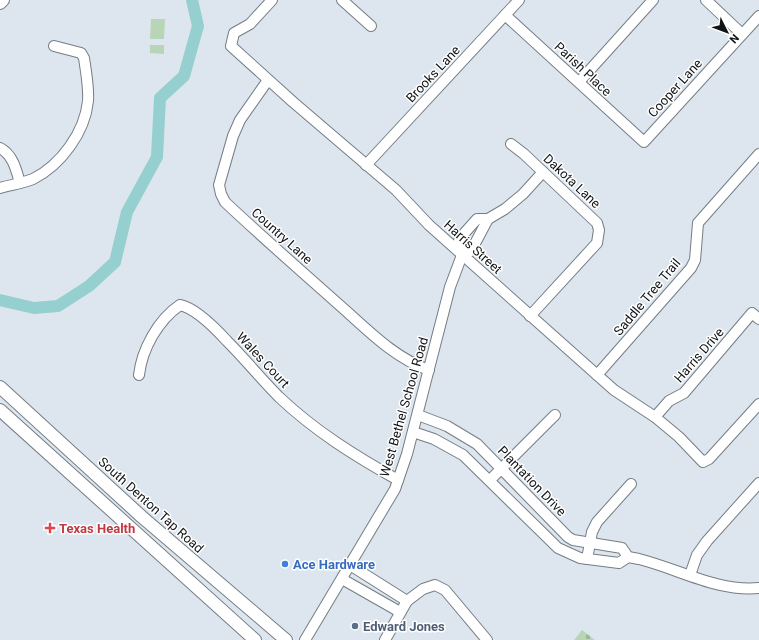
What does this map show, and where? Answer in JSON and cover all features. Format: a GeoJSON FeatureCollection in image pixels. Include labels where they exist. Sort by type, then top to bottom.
{"type":"FeatureCollection","features":[{"type":"Feature","properties":{"kind":"main road"},"geometry":{"type":"LineString","coordinates":[[0,3],[3,0]]}},
{"type":"Feature","properties":{"kind":"main road","name":"South Denton Tap Road"},"geometry":{"type":"LineString","coordinates":[[0,387],[140,516],[286,640]]}},
{"type":"Feature","properties":{"kind":"main road"},"geometry":{"type":"LineString","coordinates":[[0,410],[129,528],[255,640]]}},
{"type":"Feature","properties":{"kind":"main road"},"geometry":{"type":"LineString","coordinates":[[64,469],[76,456]]}},
{"type":"Feature","properties":{"kind":"main road"},"geometry":{"type":"LineString","coordinates":[[129,528],[140,516]]}},
{"type":"Feature","properties":{"kind":"street","name":"Harris Street"},"geometry":{"type":"LineString","coordinates":[[272,0],[250,24],[234,33],[231,46],[268,80],[396,190],[429,225],[614,390],[655,417],[679,437],[703,462],[709,459],[759,404]]}},
{"type":"Feature","properties":{"kind":"street"},"geometry":{"type":"LineString","coordinates":[[342,0],[371,26]]}},
{"type":"Feature","properties":{"kind":"street","name":"Brooks Lane"},"geometry":{"type":"LineString","coordinates":[[366,165],[519,0]]}},
{"type":"Feature","properties":{"kind":"street"},"geometry":{"type":"LineString","coordinates":[[579,82],[653,0]]}},
{"type":"Feature","properties":{"kind":"street"},"geometry":{"type":"LineString","coordinates":[[706,0],[742,34]]}},
{"type":"Feature","properties":{"kind":"street","name":"Parish Place"},"geometry":{"type":"LineString","coordinates":[[505,15],[644,142]]}},
{"type":"Feature","properties":{"kind":"street","name":"Cooper Lane"},"geometry":{"type":"LineString","coordinates":[[644,142],[759,16]]}},
{"type":"Feature","properties":{"kind":"street"},"geometry":{"type":"LineString","coordinates":[[0,188],[33,178],[53,165],[74,140],[85,120],[88,100],[84,58],[81,53],[54,46]]}},
{"type":"Feature","properties":{"kind":"street","name":"Country Lane"},"geometry":{"type":"LineString","coordinates":[[268,80],[240,120],[225,160],[219,185],[220,194],[225,202],[266,240],[390,350],[414,365],[429,370]]}},
{"type":"Feature","properties":{"kind":"street","name":"Dakota Lane"},"geometry":{"type":"LineString","coordinates":[[511,144],[597,223],[599,236],[597,243],[530,316]]}},
{"type":"Feature","properties":{"kind":"street"},"geometry":{"type":"LineString","coordinates":[[0,148],[12,159],[20,183]]}},
{"type":"Feature","properties":{"kind":"street","name":"Saddle Tree Trail"},"geometry":{"type":"LineString","coordinates":[[597,375],[691,268],[696,248],[698,223],[759,154]]}},
{"type":"Feature","properties":{"kind":"street"},"geometry":{"type":"LineString","coordinates":[[488,219],[471,251],[462,255],[459,241],[460,238],[476,219],[488,219],[505,209],[523,194],[543,172]]}},
{"type":"Feature","properties":{"kind":"street","name":"West Bethel School Road"},"geometry":{"type":"LineString","coordinates":[[305,640],[390,499],[398,480],[418,415],[450,287],[462,255]]}},
{"type":"Feature","properties":{"kind":"street","name":"Wales Court"},"geometry":{"type":"LineString","coordinates":[[139,375],[141,361],[152,337],[172,310],[180,305],[188,307],[220,334],[278,396],[313,426],[349,452],[398,480]]}},
{"type":"Feature","properties":{"kind":"street","name":"Harris Drive"},"geometry":{"type":"LineString","coordinates":[[655,417],[669,401],[684,393],[752,313],[759,319]]}},
{"type":"Feature","properties":{"kind":"street","name":"Plantation Drive"},"geometry":{"type":"LineString","coordinates":[[418,415],[447,426],[464,435],[484,450],[568,537],[622,548],[628,557],[646,561],[730,587],[759,588]]}},
{"type":"Feature","properties":{"kind":"street"},"geometry":{"type":"LineString","coordinates":[[490,480],[556,415]]}},
{"type":"Feature","properties":{"kind":"street","name":"Plantation Drive"},"geometry":{"type":"LineString","coordinates":[[413,432],[434,439],[463,455],[558,548],[580,558],[587,559],[619,563],[628,557]]}},
{"type":"Feature","properties":{"kind":"street"},"geometry":{"type":"LineString","coordinates":[[690,575],[698,555],[715,530],[759,483]]}},
{"type":"Feature","properties":{"kind":"street"},"geometry":{"type":"LineString","coordinates":[[587,559],[589,542],[597,522],[631,484]]}},
{"type":"Feature","properties":{"kind":"street"},"geometry":{"type":"LineString","coordinates":[[350,565],[407,601]]}},
{"type":"Feature","properties":{"kind":"street"},"geometry":{"type":"LineString","coordinates":[[342,579],[400,612]]}},
{"type":"Feature","properties":{"kind":"street"},"geometry":{"type":"LineString","coordinates":[[385,640],[407,601],[423,589],[435,586],[445,590],[487,640]]}},
{"type":"Feature","properties":{"kind":"green space"},"geometry":{"type":"Polygon","coordinates":[[[151,19],[165,19],[164,39],[150,39],[151,19]]]}},
{"type":"Feature","properties":{"kind":"green space"},"geometry":{"type":"Polygon","coordinates":[[[150,45],[164,45],[164,54],[150,53],[150,45]]]}},
{"type":"Feature","properties":{"kind":"green space"},"geometry":{"type":"Polygon","coordinates":[[[582,630],[595,640],[574,640],[582,630]]]}},
{"type":"Feature","properties":{"kind":"waterway"},"geometry":{"type":"LineString","coordinates":[[0,300],[34,308],[58,306],[89,286],[115,262],[127,212],[157,157],[160,98],[184,76],[198,26],[192,0]]}},
{"type":"Feature","properties":{"kind":"place","name":"Texas Health"},"geometry":{"type":"Point","coordinates":[50,528]}},
{"type":"Feature","properties":{"kind":"place","name":"Ace Hardware"},"geometry":{"type":"Point","coordinates":[285,564]}},
{"type":"Feature","properties":{"kind":"place","name":"Edward Jones"},"geometry":{"type":"Point","coordinates":[355,626]}}]}
